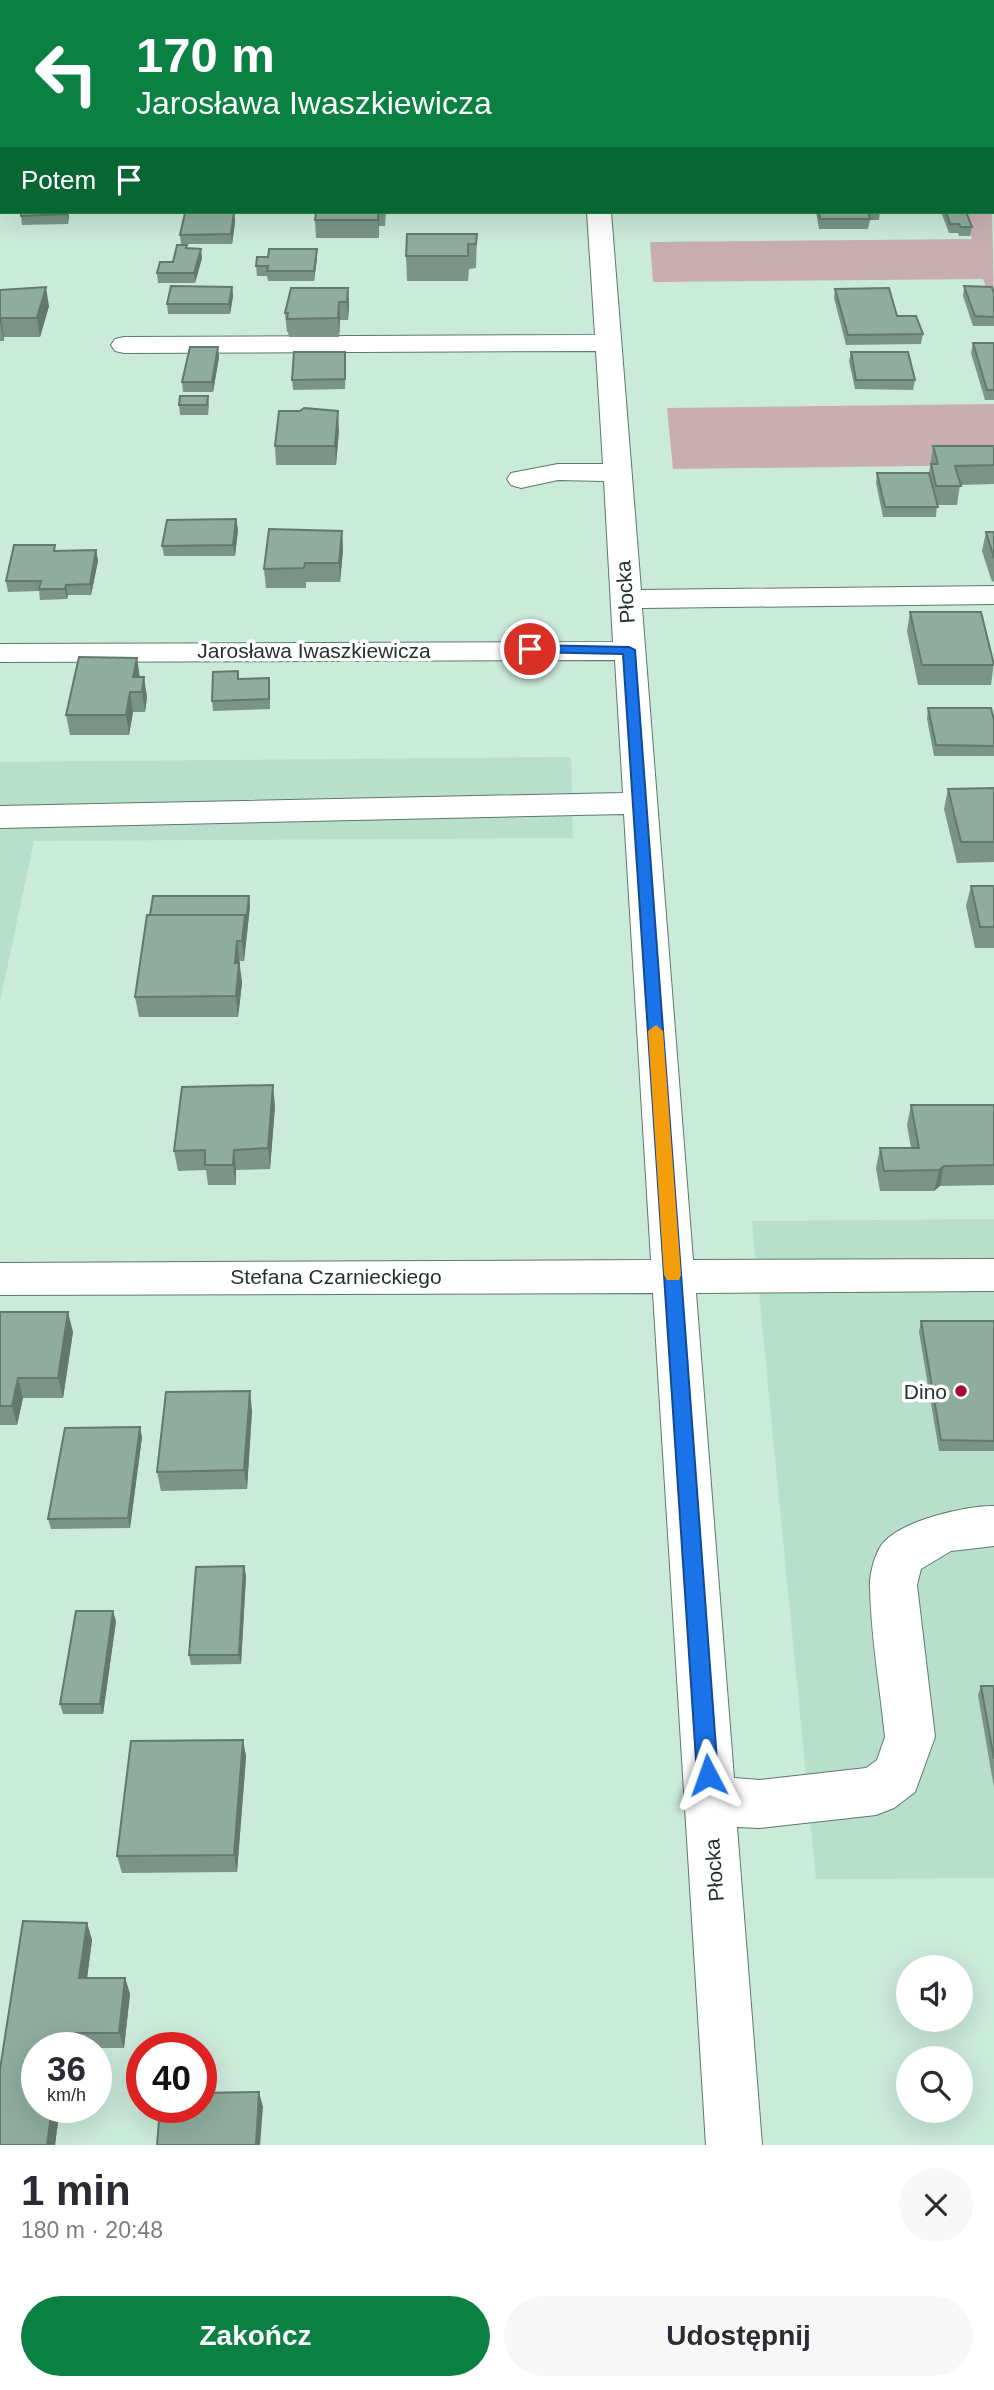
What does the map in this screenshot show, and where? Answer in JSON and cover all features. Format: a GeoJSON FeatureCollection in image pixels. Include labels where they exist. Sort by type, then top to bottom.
{"type":"FeatureCollection","features":[{"type":"Feature","properties":{"kind":"street","name":"Płocka"},"geometry":{"type":"LineString","coordinates":[[599,214],[734,2145]]}},
{"type":"Feature","properties":{"kind":"street"},"geometry":{"type":"LineString","coordinates":[[124,345],[608,343]]}},
{"type":"Feature","properties":{"kind":"street"},"geometry":{"type":"LineString","coordinates":[[521,479],[558,472],[617,473]]}},
{"type":"Feature","properties":{"kind":"street"},"geometry":{"type":"LineString","coordinates":[[626,599],[994,595]]}},
{"type":"Feature","properties":{"kind":"street","name":"Jarosława Iwaszkiewicza"},"geometry":{"type":"LineString","coordinates":[[0,653],[629,650]]}},
{"type":"Feature","properties":{"kind":"street"},"geometry":{"type":"LineString","coordinates":[[0,817],[640,803]]}},
{"type":"Feature","properties":{"kind":"street","name":"Stefana Czarnieckiego"},"geometry":{"type":"LineString","coordinates":[[0,1279],[994,1275]]}},
{"type":"Feature","properties":{"kind":"street"},"geometry":{"type":"LineString","coordinates":[[710,1801],[760,1804],[876,1791],[897,1775],[910,1737],[893,1585],[900,1557],[926,1538],[956,1530],[994,1526]]}},
{"type":"Feature","properties":{"kind":"shaded area"},"geometry":{"type":"Polygon","coordinates":[[[963,214],[992,214],[994,308],[983,279],[653,282],[650,242],[972,239],[963,214]]]}},
{"type":"Feature","properties":{"kind":"shaded area"},"geometry":{"type":"Polygon","coordinates":[[[994,404],[994,465],[673,469],[667,408],[994,404]]]}},
{"type":"Feature","properties":{"kind":"shaded area"},"geometry":{"type":"Polygon","coordinates":[[[571,757],[573,838],[34,841],[0,1001],[0,762],[571,757]]]}},
{"type":"Feature","properties":{"kind":"shaded area"},"geometry":{"type":"Polygon","coordinates":[[[994,1219],[994,1878],[816,1879],[752,1221],[994,1219]]]}},
{"type":"Feature","properties":{"kind":"building"},"geometry":{"type":"Polygon","coordinates":[[[21,214],[67,214],[21,216],[21,214]]]}},
{"type":"Feature","properties":{"kind":"building"},"geometry":{"type":"Polygon","coordinates":[[[185,214],[234,214],[231,234],[180,235],[185,214]]]}},
{"type":"Feature","properties":{"kind":"building"},"geometry":{"type":"Polygon","coordinates":[[[316,214],[378,214],[378,220],[315,220],[316,214]]]}},
{"type":"Feature","properties":{"kind":"building"},"geometry":{"type":"Polygon","coordinates":[[[819,214],[869,214],[870,219],[820,219],[819,214]]]}},
{"type":"Feature","properties":{"kind":"building"},"geometry":{"type":"Polygon","coordinates":[[[947,214],[967,214],[972,227],[961,227],[959,224],[950,224],[947,214]]]}},
{"type":"Feature","properties":{"kind":"building"},"geometry":{"type":"Polygon","coordinates":[[[407,234],[477,234],[476,244],[468,244],[468,256],[406,256],[407,234]]]}},
{"type":"Feature","properties":{"kind":"building"},"geometry":{"type":"Polygon","coordinates":[[[177,245],[201,249],[194,273],[157,273],[160,262],[173,262],[177,245]]]}},
{"type":"Feature","properties":{"kind":"building"},"geometry":{"type":"Polygon","coordinates":[[[269,249],[317,249],[314,271],[267,271],[268,266],[256,266],[257,257],[268,257],[269,249]]]}},
{"type":"Feature","properties":{"kind":"building"},"geometry":{"type":"Polygon","coordinates":[[[171,286],[232,287],[229,304],[167,304],[171,286]]]}},
{"type":"Feature","properties":{"kind":"building"},"geometry":{"type":"Polygon","coordinates":[[[964,286],[992,287],[994,317],[975,316],[964,286]]]}},
{"type":"Feature","properties":{"kind":"building"},"geometry":{"type":"Polygon","coordinates":[[[46,287],[37,318],[1,318],[0,322],[0,290],[46,287]]]}},
{"type":"Feature","properties":{"kind":"building"},"geometry":{"type":"Polygon","coordinates":[[[291,288],[348,288],[347,302],[339,302],[338,318],[287,319],[288,313],[285,313],[291,288]]]}},
{"type":"Feature","properties":{"kind":"building"},"geometry":{"type":"Polygon","coordinates":[[[889,288],[897,316],[916,316],[923,334],[848,335],[835,289],[889,288]]]}},
{"type":"Feature","properties":{"kind":"building"},"geometry":{"type":"Polygon","coordinates":[[[973,343],[994,343],[994,390],[987,390],[973,343]]]}},
{"type":"Feature","properties":{"kind":"building"},"geometry":{"type":"Polygon","coordinates":[[[190,347],[218,347],[212,382],[182,382],[190,347]]]}},
{"type":"Feature","properties":{"kind":"building"},"geometry":{"type":"Polygon","coordinates":[[[294,352],[345,352],[345,379],[292,380],[294,352]]]}},
{"type":"Feature","properties":{"kind":"building"},"geometry":{"type":"Polygon","coordinates":[[[851,352],[908,352],[915,380],[856,380],[851,352]]]}},
{"type":"Feature","properties":{"kind":"building"},"geometry":{"type":"Polygon","coordinates":[[[180,396],[208,396],[207,405],[179,405],[180,396]]]}},
{"type":"Feature","properties":{"kind":"building"},"geometry":{"type":"Polygon","coordinates":[[[304,408],[338,411],[335,446],[275,446],[279,411],[300,411],[304,408]]]}},
{"type":"Feature","properties":{"kind":"building"},"geometry":{"type":"Polygon","coordinates":[[[933,446],[994,446],[994,465],[955,466],[961,486],[936,486],[931,464],[938,464],[933,446]]]}},
{"type":"Feature","properties":{"kind":"building"},"geometry":{"type":"Polygon","coordinates":[[[877,473],[929,473],[938,507],[885,507],[877,473]]]}},
{"type":"Feature","properties":{"kind":"building"},"geometry":{"type":"Polygon","coordinates":[[[236,519],[233,545],[162,546],[167,520],[236,519]]]}},
{"type":"Feature","properties":{"kind":"building"},"geometry":{"type":"Polygon","coordinates":[[[269,529],[342,531],[339,563],[305,563],[304,568],[264,569],[269,529]]]}},
{"type":"Feature","properties":{"kind":"building"},"geometry":{"type":"Polygon","coordinates":[[[986,532],[994,532],[994,558],[986,532]]]}},
{"type":"Feature","properties":{"kind":"building"},"geometry":{"type":"Polygon","coordinates":[[[14,545],[55,545],[54,551],[96,550],[90,584],[66,585],[65,589],[39,589],[41,581],[6,581],[14,545]]]}},
{"type":"Feature","properties":{"kind":"building"},"geometry":{"type":"Polygon","coordinates":[[[910,612],[981,612],[994,665],[922,665],[910,612]]]}},
{"type":"Feature","properties":{"kind":"building"},"geometry":{"type":"Polygon","coordinates":[[[79,657],[137,658],[133,677],[144,677],[142,692],[130,692],[126,715],[66,715],[79,657]]]}},
{"type":"Feature","properties":{"kind":"building"},"geometry":{"type":"Polygon","coordinates":[[[238,671],[238,679],[269,678],[269,699],[212,701],[213,672],[238,671]]]}},
{"type":"Feature","properties":{"kind":"building"},"geometry":{"type":"Polygon","coordinates":[[[928,708],[991,708],[994,746],[936,745],[928,708]]]}},
{"type":"Feature","properties":{"kind":"building"},"geometry":{"type":"Polygon","coordinates":[[[994,788],[994,842],[961,842],[948,789],[994,788]]]}},
{"type":"Feature","properties":{"kind":"building"},"geometry":{"type":"Polygon","coordinates":[[[971,886],[994,886],[994,927],[980,927],[971,886]]]}},
{"type":"Feature","properties":{"kind":"building"},"geometry":{"type":"Polygon","coordinates":[[[153,896],[249,896],[246,924],[245,915],[150,915],[153,896]]]}},
{"type":"Feature","properties":{"kind":"building"},"geometry":{"type":"Polygon","coordinates":[[[147,915],[245,915],[242,941],[237,941],[235,963],[239,963],[236,996],[135,997],[147,915]]]}},
{"type":"Feature","properties":{"kind":"building"},"geometry":{"type":"Polygon","coordinates":[[[273,1085],[268,1148],[234,1150],[233,1165],[205,1165],[205,1150],[174,1151],[182,1087],[273,1085]]]}},
{"type":"Feature","properties":{"kind":"building"},"geometry":{"type":"Polygon","coordinates":[[[911,1105],[994,1105],[994,1165],[884,1171],[880,1148],[919,1148],[911,1105]]]}},
{"type":"Feature","properties":{"kind":"building"},"geometry":{"type":"Polygon","coordinates":[[[0,1312],[68,1312],[58,1378],[18,1378],[12,1406],[0,1406],[0,1312]]]}},
{"type":"Feature","properties":{"kind":"building","name":"Dino"},"geometry":{"type":"Polygon","coordinates":[[[921,1321],[994,1321],[994,1441],[941,1440],[921,1321]]]}},
{"type":"Feature","properties":{"kind":"building"},"geometry":{"type":"Polygon","coordinates":[[[250,1391],[244,1470],[157,1472],[166,1392],[250,1391]]]}},
{"type":"Feature","properties":{"kind":"building"},"geometry":{"type":"Polygon","coordinates":[[[140,1427],[128,1518],[48,1519],[65,1428],[140,1427]]]}},
{"type":"Feature","properties":{"kind":"building"},"geometry":{"type":"Polygon","coordinates":[[[244,1566],[239,1655],[189,1655],[196,1567],[244,1566]]]}},
{"type":"Feature","properties":{"kind":"building"},"geometry":{"type":"Polygon","coordinates":[[[76,1611],[113,1611],[100,1704],[60,1704],[76,1611]]]}},
{"type":"Feature","properties":{"kind":"building"},"geometry":{"type":"Polygon","coordinates":[[[981,1686],[994,1686],[994,1759],[981,1686]]]}},
{"type":"Feature","properties":{"kind":"building"},"geometry":{"type":"Polygon","coordinates":[[[243,1740],[234,1855],[117,1856],[131,1741],[243,1740]]]}},
{"type":"Feature","properties":{"kind":"building"},"geometry":{"type":"Polygon","coordinates":[[[23,1921],[87,1923],[79,1978],[125,1978],[119,2033],[21,2032],[21,2123],[50,2123],[47,2145],[0,2145],[0,2069],[23,1921]]]}},
{"type":"Feature","properties":{"kind":"building"},"geometry":{"type":"Polygon","coordinates":[[[259,2092],[256,2145],[157,2145],[159,2123],[217,2123],[217,2093],[259,2092]]]}},
{"type":"Feature","properties":{"kind":"slow traffic"},"geometry":{"type":"LineString","coordinates":[[656,1031],[673,1275]]}},
{"type":"Feature","properties":{"kind":"place","name":"Dino"},"geometry":{"type":"Point","coordinates":[961,1391]}},
{"type":"Feature","properties":{"kind":"route"},"geometry":{"type":"LineString","coordinates":[[530,649],[629,650],[708,1775]]}}]}
